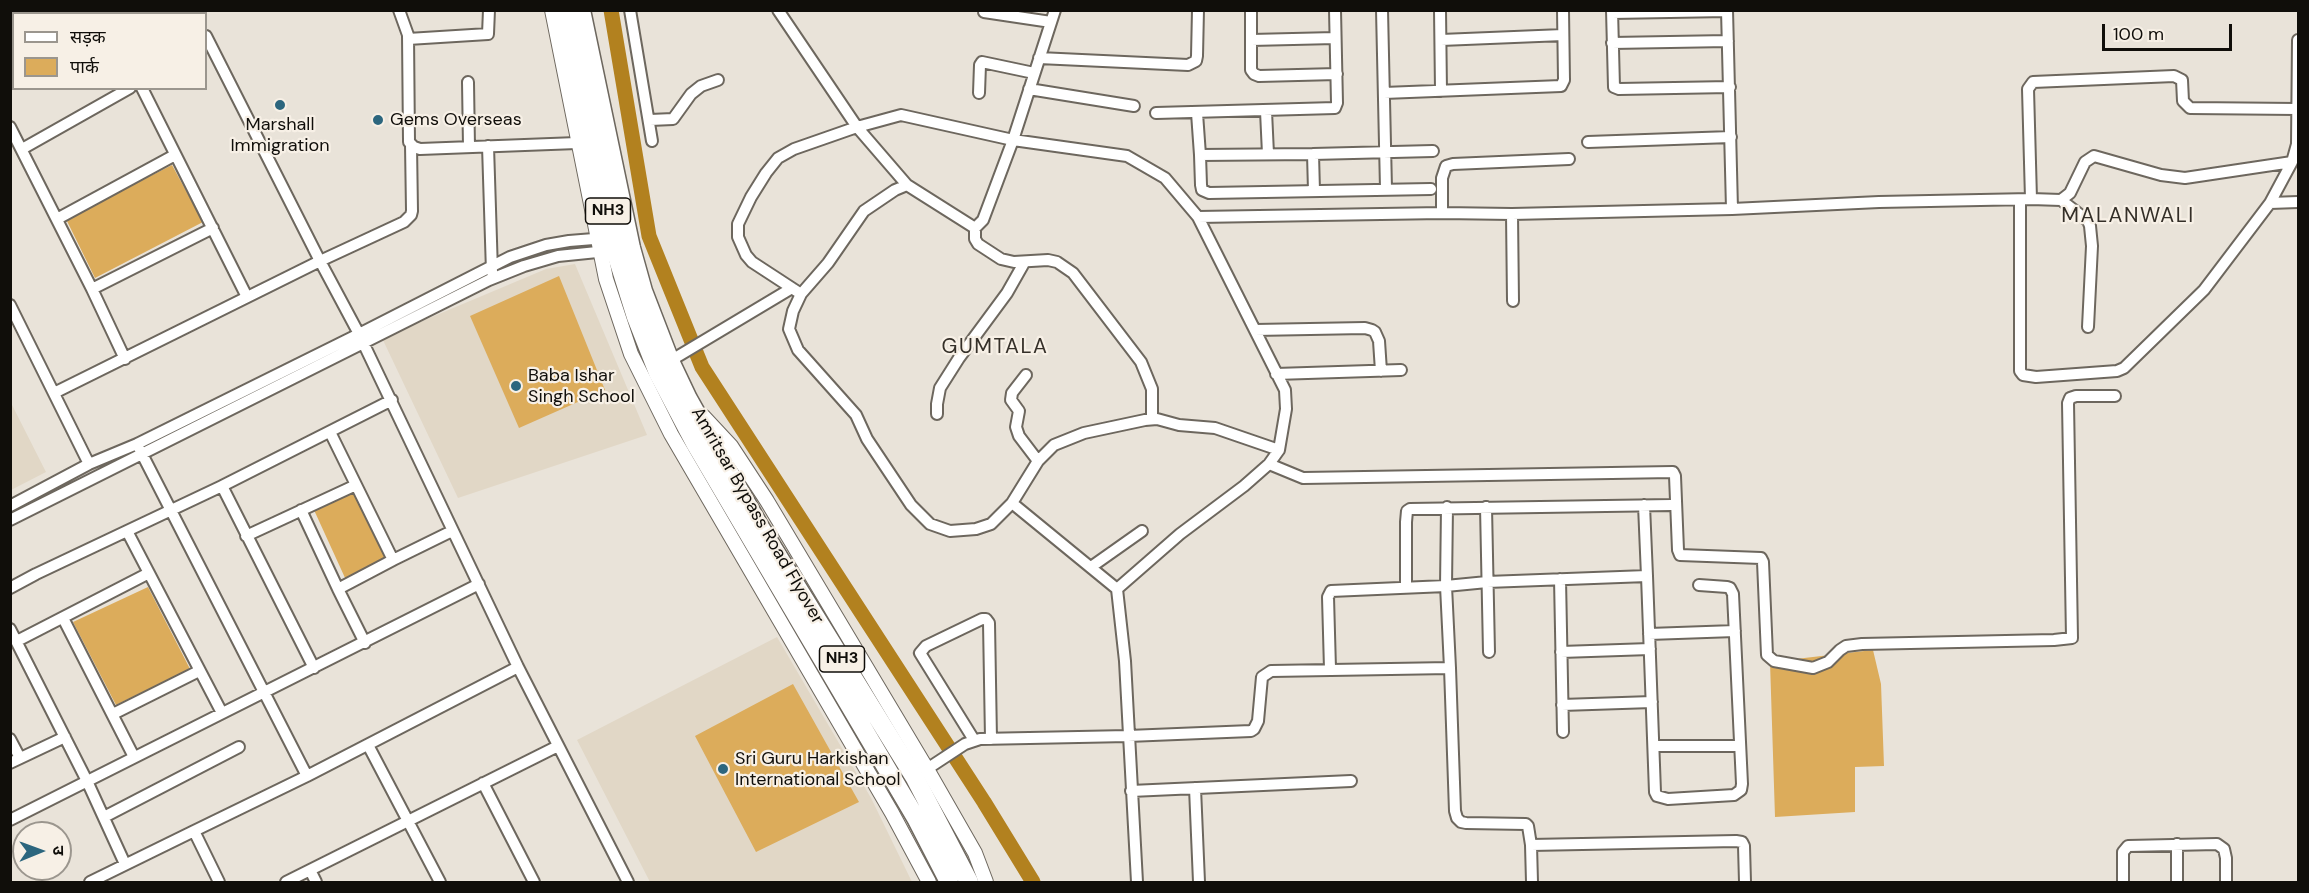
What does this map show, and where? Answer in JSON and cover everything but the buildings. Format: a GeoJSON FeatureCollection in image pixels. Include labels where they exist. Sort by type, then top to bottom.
{"type":"FeatureCollection","features":[{"type":"Feature","properties":{"kind":"highway","name":"NH3"},"geometry":{"type":"LineString","coordinates":[[566,10],[614,244],[646,345],[681,402]]}},
{"type":"Feature","properties":{"kind":"highway","name":"NH3"},"geometry":{"type":"LineString","coordinates":[[581,10],[614,244],[643,291],[677,357],[681,402]]}},
{"type":"Feature","properties":{"kind":"highway","name":"Amritsar Bypass Road Flyover"},"geometry":{"type":"LineString","coordinates":[[681,402],[916,818],[949,882]]}},
{"type":"Feature","properties":{"kind":"highway","name":"Amritsar Bypass Road Flyover"},"geometry":{"type":"LineString","coordinates":[[703,441],[758,524],[915,778],[969,882]]}},
{"type":"Feature","properties":{"kind":"street"},"geometry":{"type":"LineString","coordinates":[[54,393],[409,219],[412,210],[408,39],[399,10]]}},
{"type":"Feature","properties":{"kind":"street"},"geometry":{"type":"LineString","coordinates":[[408,39],[488,34],[489,10]]}},
{"type":"Feature","properties":{"kind":"street"},"geometry":{"type":"LineString","coordinates":[[552,10],[577,142],[614,244],[615,312],[631,354],[653,400],[897,822],[929,882]]}},
{"type":"Feature","properties":{"kind":"street"},"geometry":{"type":"LineString","coordinates":[[630,10],[652,141]]}},
{"type":"Feature","properties":{"kind":"street"},"geometry":{"type":"LineString","coordinates":[[778,10],[857,127],[907,185],[975,228]]}},
{"type":"Feature","properties":{"kind":"street"},"geometry":{"type":"LineString","coordinates":[[1055,10],[1013,140],[983,220],[975,228],[975,239],[992,255],[1001,259],[1024,263],[1048,260],[1057,262],[1073,273],[1141,362],[1152,389],[1152,419]]}},
{"type":"Feature","properties":{"kind":"street"},"geometry":{"type":"LineString","coordinates":[[1039,58],[1188,65],[1196,61],[1197,56],[1198,10]]}},
{"type":"Feature","properties":{"kind":"street"},"geometry":{"type":"LineString","coordinates":[[1251,10],[1251,70],[1257,75],[1337,74]]}},
{"type":"Feature","properties":{"kind":"street"},"geometry":{"type":"LineString","coordinates":[[1156,113],[1335,108],[1337,74],[1335,10]]}},
{"type":"Feature","properties":{"kind":"street"},"geometry":{"type":"LineString","coordinates":[[1382,10],[1386,189]]}},
{"type":"Feature","properties":{"kind":"street"},"geometry":{"type":"LineString","coordinates":[[1440,10],[1441,91]]}},
{"type":"Feature","properties":{"kind":"street"},"geometry":{"type":"LineString","coordinates":[[1384,93],[1561,86],[1564,80],[1563,10]]}},
{"type":"Feature","properties":{"kind":"street"},"geometry":{"type":"LineString","coordinates":[[1730,87],[1616,88],[1613,84],[1612,12],[1727,11],[1730,87],[1732,209]]}},
{"type":"Feature","properties":{"kind":"street"},"geometry":{"type":"LineString","coordinates":[[984,12],[1051,22]]}},
{"type":"Feature","properties":{"kind":"street"},"geometry":{"type":"LineString","coordinates":[[1441,40],[1563,35]]}},
{"type":"Feature","properties":{"kind":"street"},"geometry":{"type":"LineString","coordinates":[[1251,39],[1335,38]]}},
{"type":"Feature","properties":{"kind":"street"},"geometry":{"type":"LineString","coordinates":[[2297,109],[2190,108],[2183,101],[2182,80],[2174,76],[2032,82],[2028,89],[2019,360],[2020,371],[2023,375],[2036,377],[2117,371],[2124,368],[2204,290],[2270,203],[2292,162],[2297,144],[2298,40]]}},
{"type":"Feature","properties":{"kind":"street"},"geometry":{"type":"LineString","coordinates":[[1612,43],[1728,41]]}},
{"type":"Feature","properties":{"kind":"street"},"geometry":{"type":"LineString","coordinates":[[207,42],[392,400],[518,667],[628,882]]}},
{"type":"Feature","properties":{"kind":"street"},"geometry":{"type":"LineString","coordinates":[[980,93],[980,65],[982,62],[1034,73]]}},
{"type":"Feature","properties":{"kind":"street"},"geometry":{"type":"LineString","coordinates":[[650,120],[673,119],[691,94],[701,86],[718,80]]}},
{"type":"Feature","properties":{"kind":"street"},"geometry":{"type":"LineString","coordinates":[[468,82],[469,147]]}},
{"type":"Feature","properties":{"kind":"street"},"geometry":{"type":"LineString","coordinates":[[1029,89],[1134,106]]}},
{"type":"Feature","properties":{"kind":"street"},"geometry":{"type":"LineString","coordinates":[[22,149],[126,90]]}},
{"type":"Feature","properties":{"kind":"street"},"geometry":{"type":"LineString","coordinates":[[143,90],[247,297]]}},
{"type":"Feature","properties":{"kind":"street"},"geometry":{"type":"LineString","coordinates":[[1266,111],[1268,154]]}},
{"type":"Feature","properties":{"kind":"street"},"geometry":{"type":"LineString","coordinates":[[1197,113],[1201,185],[1205,192],[1431,189]]}},
{"type":"Feature","properties":{"kind":"street"},"geometry":{"type":"LineString","coordinates":[[796,291],[746,255],[738,237],[738,224],[751,197],[778,158],[794,149],[857,127],[901,115],[1013,140],[1127,156],[1165,178],[1198,217],[1255,330],[1286,396],[1284,421],[1279,450],[1269,464],[1244,486],[1166,545],[1116,589]]}},
{"type":"Feature","properties":{"kind":"street"},"geometry":{"type":"LineString","coordinates":[[10,127],[125,359]]}},
{"type":"Feature","properties":{"kind":"street"},"geometry":{"type":"LineString","coordinates":[[1588,142],[1731,137]]}},
{"type":"Feature","properties":{"kind":"street"},"geometry":{"type":"LineString","coordinates":[[411,145],[420,149],[577,142]]}},
{"type":"Feature","properties":{"kind":"street"},"geometry":{"type":"LineString","coordinates":[[489,146],[493,278]]}},
{"type":"Feature","properties":{"kind":"street"},"geometry":{"type":"LineString","coordinates":[[1200,155],[1433,151]]}},
{"type":"Feature","properties":{"kind":"street"},"geometry":{"type":"LineString","coordinates":[[1313,154],[1314,191]]}},
{"type":"Feature","properties":{"kind":"street"},"geometry":{"type":"LineString","coordinates":[[57,219],[175,155]]}},
{"type":"Feature","properties":{"kind":"street"},"geometry":{"type":"LineString","coordinates":[[2061,200],[2070,193],[2085,162],[2094,156],[2161,175],[2185,178],[2292,162]]}},
{"type":"Feature","properties":{"kind":"street"},"geometry":{"type":"LineString","coordinates":[[1442,213],[1442,178],[1446,166],[1569,159]]}},
{"type":"Feature","properties":{"kind":"street"},"geometry":{"type":"LineString","coordinates":[[677,357],[796,291],[828,263],[864,211],[885,196],[907,185]]}},
{"type":"Feature","properties":{"kind":"street"},"geometry":{"type":"LineString","coordinates":[[1198,217],[1512,214],[1732,209],[1879,202],[2061,200],[2088,221],[2090,226],[2092,246],[2088,327]]}},
{"type":"Feature","properties":{"kind":"street"},"geometry":{"type":"LineString","coordinates":[[2270,203],[2298,202]]}},
{"type":"Feature","properties":{"kind":"street"},"geometry":{"type":"LineString","coordinates":[[1512,214],[1513,300]]}},
{"type":"Feature","properties":{"kind":"street"},"geometry":{"type":"LineString","coordinates":[[92,289],[213,228]]}},
{"type":"Feature","properties":{"kind":"street"},"geometry":{"type":"LineString","coordinates":[[361,339],[491,266],[546,245],[614,244]]}},
{"type":"Feature","properties":{"kind":"street"},"geometry":{"type":"LineString","coordinates":[[10,520],[140,449],[361,339],[493,278],[558,256],[614,244]]}},
{"type":"Feature","properties":{"kind":"street"},"geometry":{"type":"LineString","coordinates":[[937,414],[940,388],[1002,300],[1024,263]]}},
{"type":"Feature","properties":{"kind":"street"},"geometry":{"type":"LineString","coordinates":[[796,291],[789,329],[798,350],[852,410],[867,439],[921,517],[930,524],[950,531],[976,529],[991,524],[1012,503],[1038,461],[1054,445],[1084,433],[1152,419],[1179,425],[1215,428],[1279,450]]}},
{"type":"Feature","properties":{"kind":"street"},"geometry":{"type":"LineString","coordinates":[[10,305],[89,464]]}},
{"type":"Feature","properties":{"kind":"street"},"geometry":{"type":"LineString","coordinates":[[1255,330],[1365,328],[1372,330],[1379,341],[1381,370]]}},
{"type":"Feature","properties":{"kind":"street"},"geometry":{"type":"LineString","coordinates":[[1276,374],[1401,370]]}},
{"type":"Feature","properties":{"kind":"street"},"geometry":{"type":"LineString","coordinates":[[1026,375],[1012,393],[1011,400],[1019,411],[1016,427],[1019,436],[1038,461]]}},
{"type":"Feature","properties":{"kind":"street"},"geometry":{"type":"LineString","coordinates":[[1269,464],[1303,478],[1673,472],[1680,555],[1761,558],[1767,655],[1774,661],[1814,668],[1828,662],[1840,650],[1852,645],[2070,639],[2073,628],[2069,400],[2076,396],[2115,396]]}},
{"type":"Feature","properties":{"kind":"street"},"geometry":{"type":"LineString","coordinates":[[10,588],[222,486],[392,400]]}},
{"type":"Feature","properties":{"kind":"street"},"geometry":{"type":"LineString","coordinates":[[681,402],[731,446],[767,501],[927,769],[975,853],[986,882]]}},
{"type":"Feature","properties":{"kind":"street"},"geometry":{"type":"LineString","coordinates":[[330,432],[393,560]]}},
{"type":"Feature","properties":{"kind":"street"},"geometry":{"type":"LineString","coordinates":[[10,506],[89,464],[140,449]]}},
{"type":"Feature","properties":{"kind":"street"},"geometry":{"type":"LineString","coordinates":[[140,449],[307,776]]}},
{"type":"Feature","properties":{"kind":"street"},"geometry":{"type":"LineString","coordinates":[[246,536],[356,484]]}},
{"type":"Feature","properties":{"kind":"street"},"geometry":{"type":"LineString","coordinates":[[222,486],[314,668]]}},
{"type":"Feature","properties":{"kind":"street"},"geometry":{"type":"LineString","coordinates":[[1012,503],[1116,589],[1125,661],[1137,882]]}},
{"type":"Feature","properties":{"kind":"street"},"geometry":{"type":"LineString","coordinates":[[1644,505],[1655,792],[1657,796],[1668,798],[1738,794],[1742,784],[1738,746],[1733,594],[1730,588],[1699,585]]}},
{"type":"Feature","properties":{"kind":"street"},"geometry":{"type":"LineString","coordinates":[[1406,586],[1406,522],[1407,512],[1410,509],[1671,505]]}},
{"type":"Feature","properties":{"kind":"street"},"geometry":{"type":"LineString","coordinates":[[1447,507],[1446,586],[1455,811],[1457,818],[1466,823],[1526,824],[1530,831],[1532,882]]}},
{"type":"Feature","properties":{"kind":"street"},"geometry":{"type":"LineString","coordinates":[[1486,507],[1489,652]]}},
{"type":"Feature","properties":{"kind":"street"},"geometry":{"type":"LineString","coordinates":[[301,510],[365,643]]}},
{"type":"Feature","properties":{"kind":"street"},"geometry":{"type":"LineString","coordinates":[[127,531],[222,713]]}},
{"type":"Feature","properties":{"kind":"street"},"geometry":{"type":"LineString","coordinates":[[338,589],[452,531]]}},
{"type":"Feature","properties":{"kind":"street"},"geometry":{"type":"LineString","coordinates":[[1091,567],[1142,531]]}},
{"type":"Feature","properties":{"kind":"street"},"geometry":{"type":"LineString","coordinates":[[17,641],[148,573]]}},
{"type":"Feature","properties":{"kind":"street"},"geometry":{"type":"LineString","coordinates":[[1330,669],[1328,597],[1331,591],[1647,576]]}},
{"type":"Feature","properties":{"kind":"street"},"geometry":{"type":"LineString","coordinates":[[1560,579],[1563,732]]}},
{"type":"Feature","properties":{"kind":"street"},"geometry":{"type":"LineString","coordinates":[[10,820],[479,584]]}},
{"type":"Feature","properties":{"kind":"street"},"geometry":{"type":"LineString","coordinates":[[63,618],[134,757]]}},
{"type":"Feature","properties":{"kind":"street"},"geometry":{"type":"LineString","coordinates":[[969,742],[920,653],[926,646],[982,619],[986,619],[989,623],[991,739]]}},
{"type":"Feature","properties":{"kind":"street"},"geometry":{"type":"LineString","coordinates":[[10,629],[65,737],[125,864]]}},
{"type":"Feature","properties":{"kind":"street"},"geometry":{"type":"LineString","coordinates":[[1649,634],[1735,631]]}},
{"type":"Feature","properties":{"kind":"street"},"geometry":{"type":"LineString","coordinates":[[1561,652],[1650,649]]}},
{"type":"Feature","properties":{"kind":"street"},"geometry":{"type":"LineString","coordinates":[[90,882],[307,776],[518,667]]}},
{"type":"Feature","properties":{"kind":"street"},"geometry":{"type":"LineString","coordinates":[[927,769],[969,742],[991,739],[1251,731],[1258,721],[1261,682],[1265,673],[1275,670],[1450,668]]}},
{"type":"Feature","properties":{"kind":"street"},"geometry":{"type":"LineString","coordinates":[[113,714],[199,671]]}},
{"type":"Feature","properties":{"kind":"street"},"geometry":{"type":"LineString","coordinates":[[1562,705],[1652,702]]}},
{"type":"Feature","properties":{"kind":"street"},"geometry":{"type":"LineString","coordinates":[[10,739],[15,760],[65,737]]}},
{"type":"Feature","properties":{"kind":"street"},"geometry":{"type":"LineString","coordinates":[[368,745],[440,882]]}},
{"type":"Feature","properties":{"kind":"street"},"geometry":{"type":"LineString","coordinates":[[286,882],[558,746]]}},
{"type":"Feature","properties":{"kind":"street"},"geometry":{"type":"LineString","coordinates":[[1654,746],[1738,746]]}},
{"type":"Feature","properties":{"kind":"street"},"geometry":{"type":"LineString","coordinates":[[104,817],[239,747]]}},
{"type":"Feature","properties":{"kind":"street"},"geometry":{"type":"LineString","coordinates":[[1131,791],[1351,781]]}},
{"type":"Feature","properties":{"kind":"street"},"geometry":{"type":"LineString","coordinates":[[483,783],[534,882]]}},
{"type":"Feature","properties":{"kind":"street"},"geometry":{"type":"LineString","coordinates":[[1195,788],[1199,882]]}},
{"type":"Feature","properties":{"kind":"street"},"geometry":{"type":"LineString","coordinates":[[194,831],[219,882]]}},
{"type":"Feature","properties":{"kind":"street"},"geometry":{"type":"LineString","coordinates":[[1531,845],[1742,842],[1745,882]]}},
{"type":"Feature","properties":{"kind":"street"},"geometry":{"type":"LineString","coordinates":[[2123,882],[2123,852],[2128,846],[2178,844],[2221,845],[2226,858],[2226,882]]}},
{"type":"Feature","properties":{"kind":"street"},"geometry":{"type":"LineString","coordinates":[[2177,882],[2178,844]]}},
{"type":"Feature","properties":{"kind":"street"},"geometry":{"type":"LineString","coordinates":[[310,870],[316,882]]}},
{"type":"Feature","properties":{"kind":"shaded area","name":"Baba Ishar Singh School"},"geometry":{"type":"Polygon","coordinates":[[[575,264],[647,435],[458,498],[382,338],[546,269],[575,264]]]}},
{"type":"Feature","properties":{"kind":"shaded area"},"geometry":{"type":"Polygon","coordinates":[[[10,401],[46,472],[11,490],[10,490],[10,401]]]}},
{"type":"Feature","properties":{"kind":"shaded area","name":"Sri Guru Harkishan International School"},"geometry":{"type":"Polygon","coordinates":[[[777,637],[871,798],[912,882],[650,882],[577,740],[777,637]]]}},
{"type":"Feature","properties":{"kind":"green space"},"geometry":{"type":"Polygon","coordinates":[[[172,165],[203,222],[95,278],[66,219],[172,165]]]}},
{"type":"Feature","properties":{"kind":"green space"},"geometry":{"type":"Polygon","coordinates":[[[559,276],[605,390],[519,428],[470,316],[559,276]]]}},
{"type":"Feature","properties":{"kind":"green space"},"geometry":{"type":"Polygon","coordinates":[[[355,492],[386,558],[346,580],[314,510],[355,492]]]}},
{"type":"Feature","properties":{"kind":"green space"},"geometry":{"type":"Polygon","coordinates":[[[148,587],[190,669],[116,705],[73,622],[148,587]]]}},
{"type":"Feature","properties":{"kind":"green space"},"geometry":{"type":"Polygon","coordinates":[[[1873,650],[1881,684],[1884,766],[1855,767],[1855,812],[1775,817],[1770,662],[1873,650]]]}},
{"type":"Feature","properties":{"kind":"green space"},"geometry":{"type":"Polygon","coordinates":[[[793,684],[859,802],[756,852],[695,736],[793,684]]]}},
{"type":"Feature","properties":{"kind":"waterway"},"geometry":{"type":"LineString","coordinates":[[611,10],[649,236],[702,367],[984,802],[1033,882]]}},
{"type":"Feature","properties":{"kind":"place","name":"Marshall Immigration"},"geometry":{"type":"Point","coordinates":[280,105]}},
{"type":"Feature","properties":{"kind":"place","name":"Gems Overseas"},"geometry":{"type":"Point","coordinates":[378,120]}},
{"type":"Feature","properties":{"kind":"place","name":"Baba Ishar Singh School"},"geometry":{"type":"Point","coordinates":[516,386]}},
{"type":"Feature","properties":{"kind":"place","name":"Sri Guru Harkishan International School"},"geometry":{"type":"Point","coordinates":[723,769]}},
{"type":"Feature","properties":{"kind":"district","name":"MALANWALI"},"geometry":{"type":"Point","coordinates":[2128,216]}},
{"type":"Feature","properties":{"kind":"district","name":"GUMTALA"},"geometry":{"type":"Point","coordinates":[995,347]}}]}
